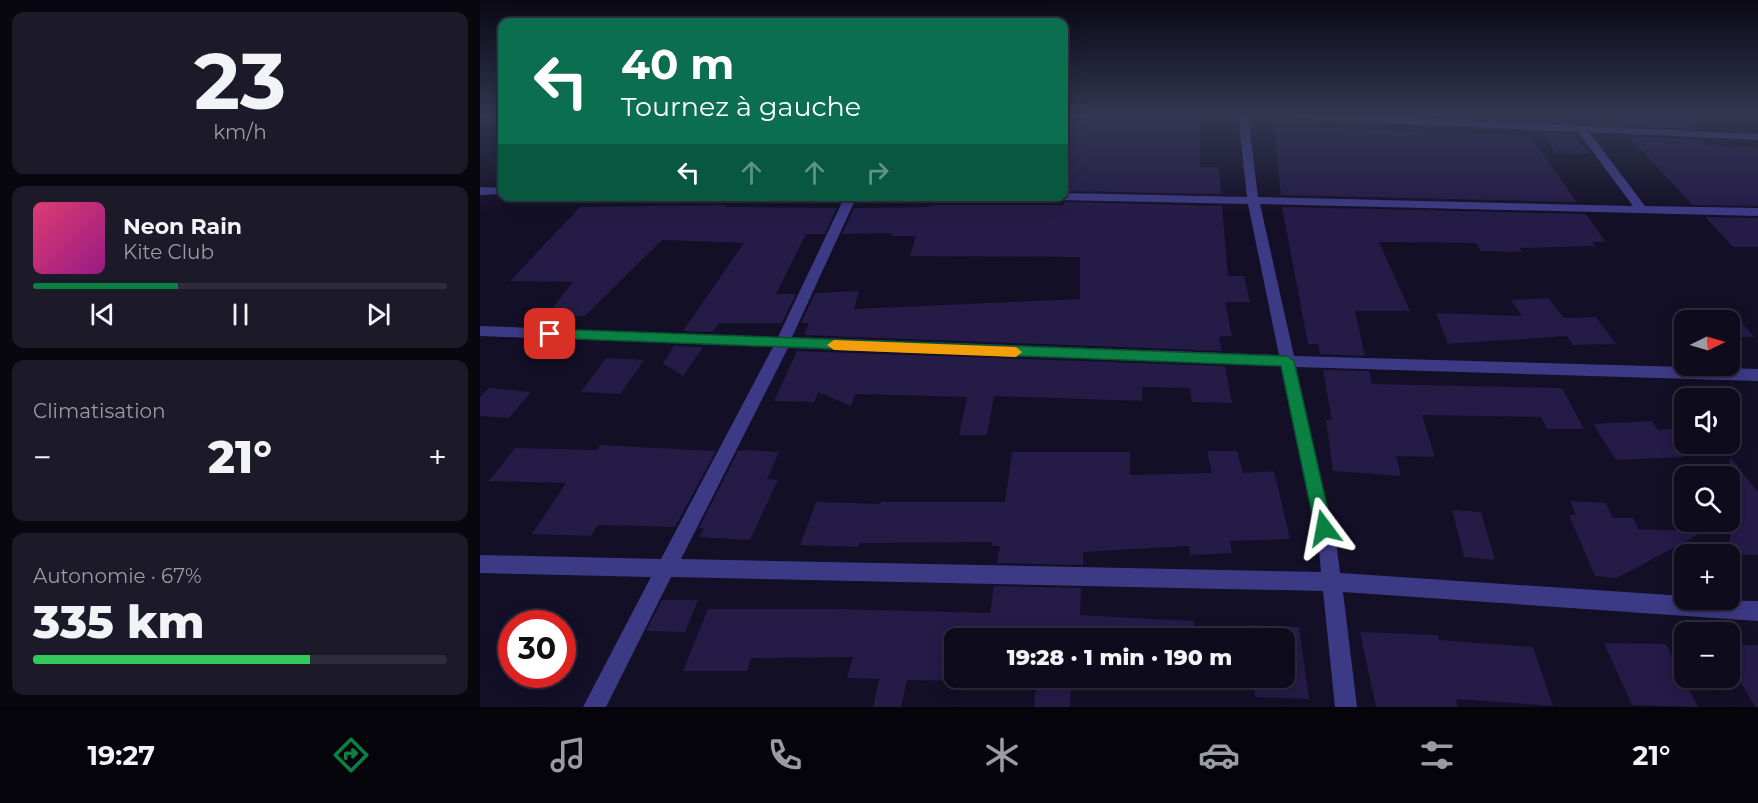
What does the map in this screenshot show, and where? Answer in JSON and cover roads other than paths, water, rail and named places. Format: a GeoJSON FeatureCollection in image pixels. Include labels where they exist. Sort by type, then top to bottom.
{"type":"FeatureCollection","features":[{"type":"Feature","properties":{"kind":"street"},"geometry":{"type":"LineString","coordinates":[[1247,148],[1253,201],[1328,549],[1346,707]]}},
{"type":"Feature","properties":{"kind":"street"},"geometry":{"type":"LineString","coordinates":[[1595,148],[1642,211]]}},
{"type":"Feature","properties":{"kind":"street"},"geometry":{"type":"LineString","coordinates":[[480,191],[498,191]]}},
{"type":"Feature","properties":{"kind":"street"},"geometry":{"type":"LineString","coordinates":[[1068,196],[1758,212]]}},
{"type":"Feature","properties":{"kind":"street"},"geometry":{"type":"LineString","coordinates":[[594,707],[782,344],[849,201]]}},
{"type":"Feature","properties":{"kind":"street"},"geometry":{"type":"LineString","coordinates":[[480,331],[782,344],[1758,375]]}},
{"type":"Feature","properties":{"kind":"street"},"geometry":{"type":"LineString","coordinates":[[480,564],[1331,582],[1758,611]]}}]}
